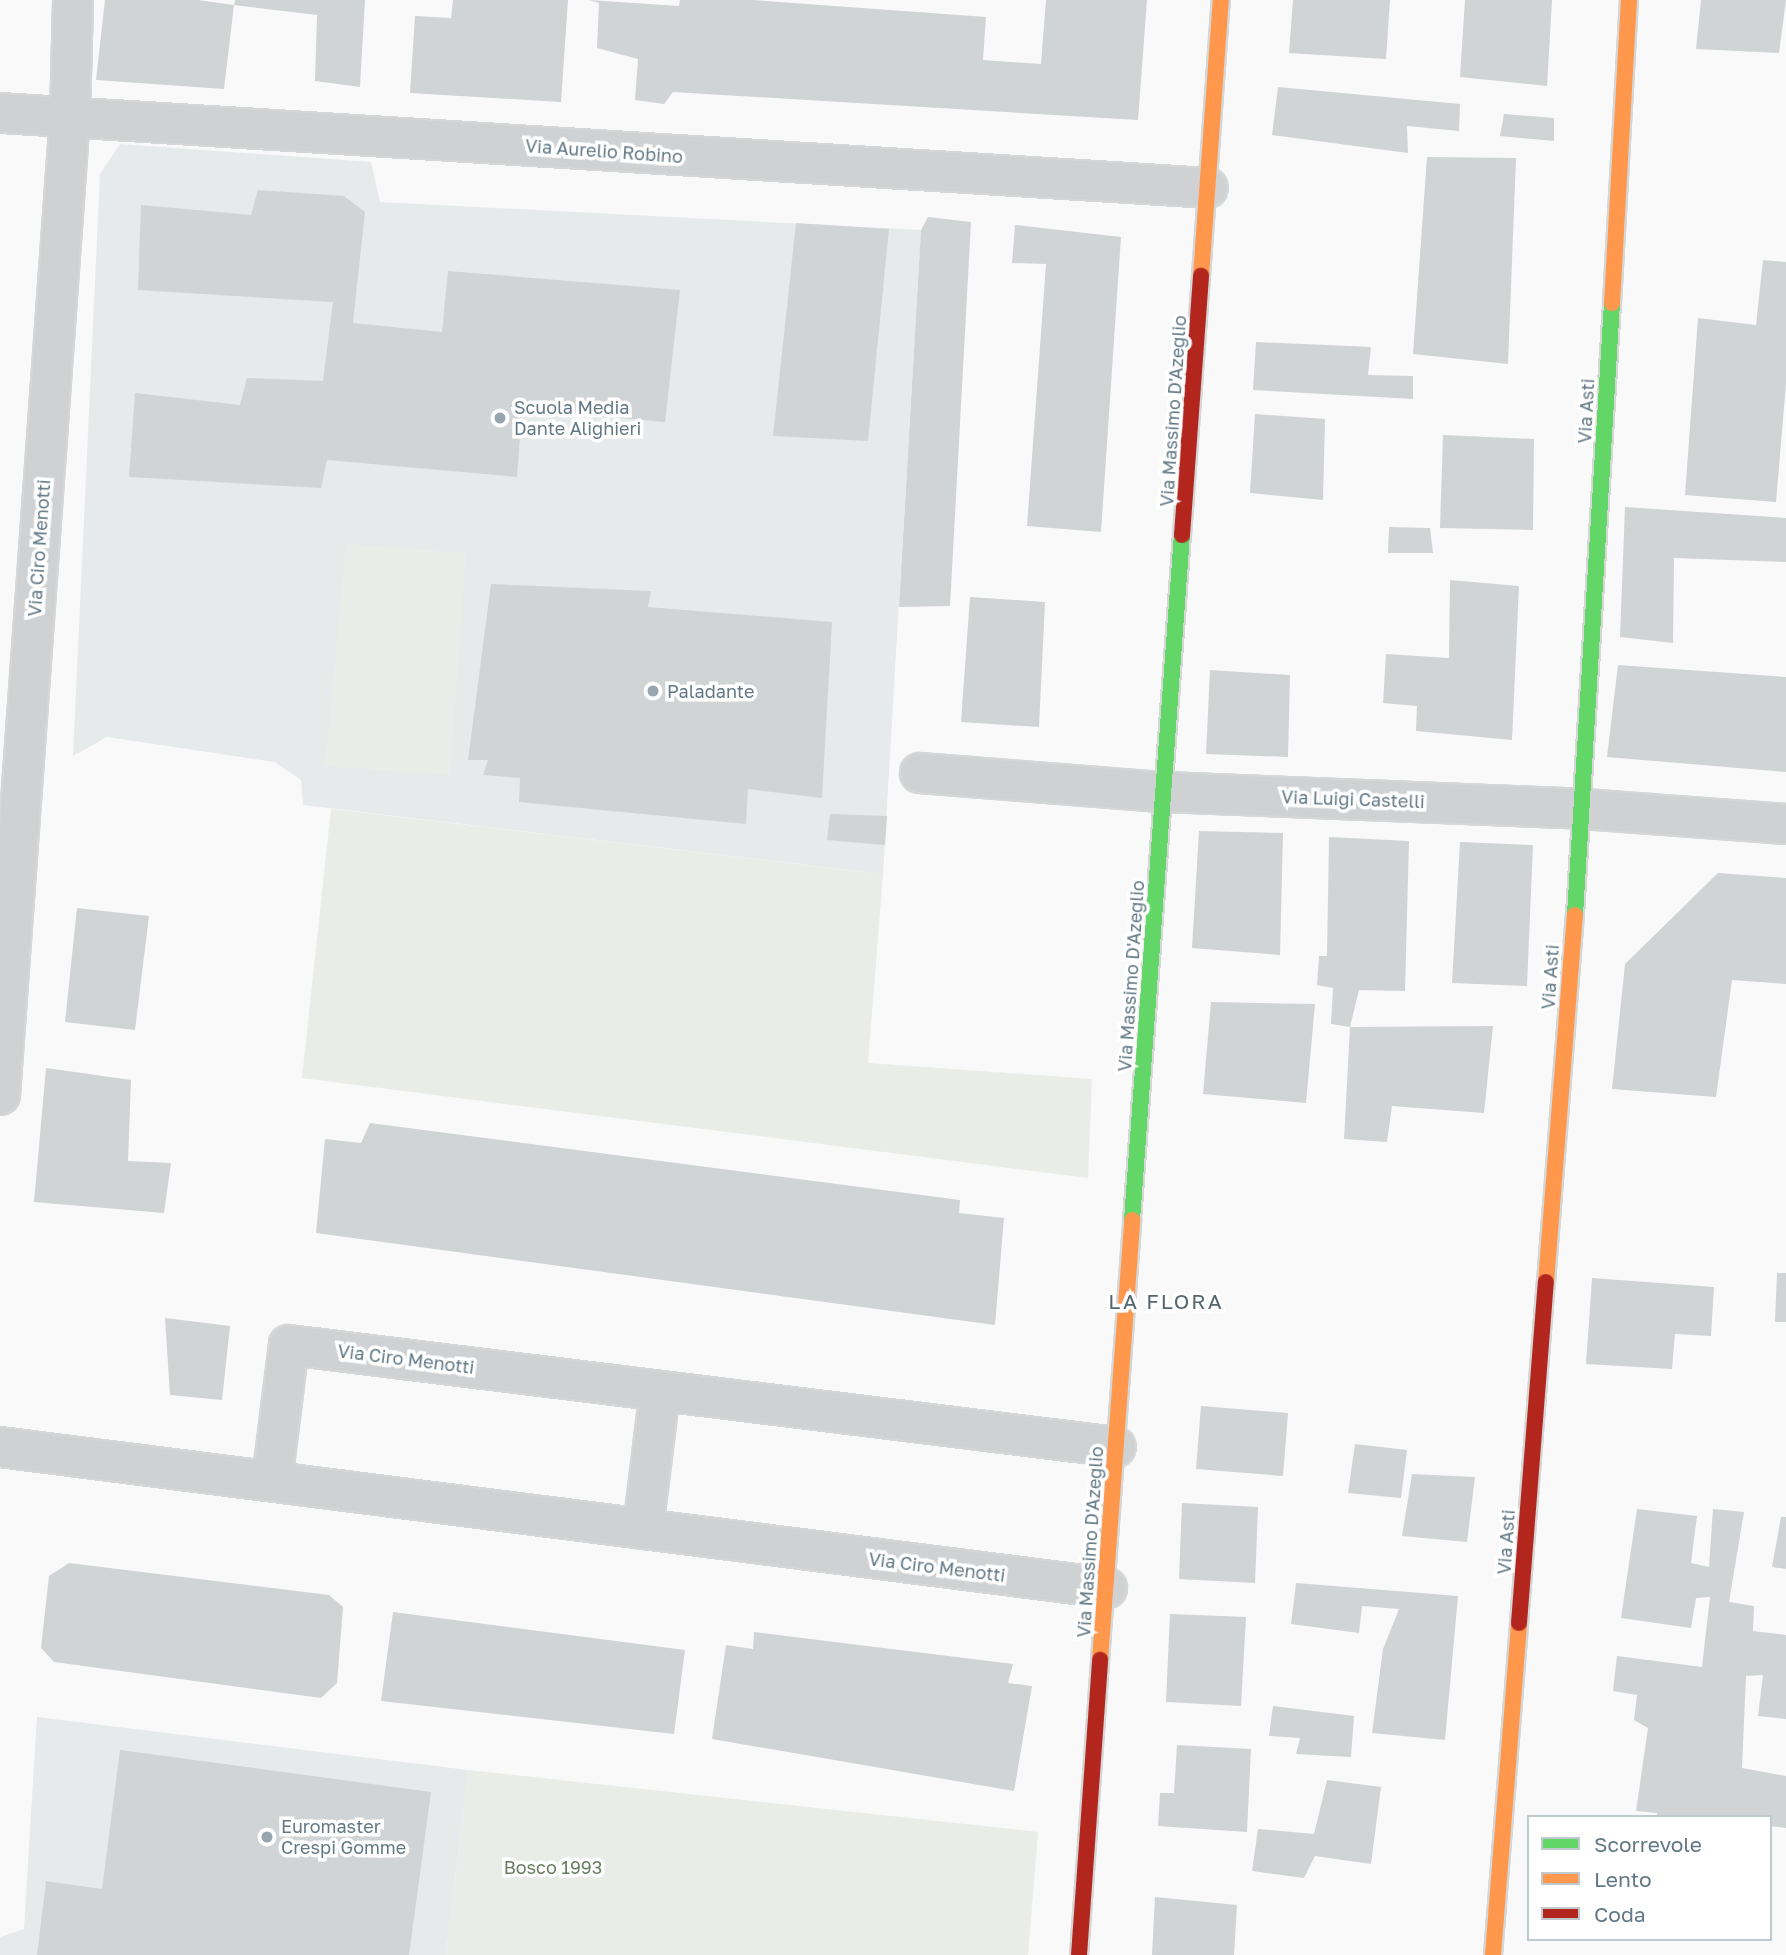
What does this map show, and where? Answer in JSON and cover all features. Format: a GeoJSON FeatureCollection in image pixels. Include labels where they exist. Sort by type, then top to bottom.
{"type":"FeatureCollection","features":[{"type":"Feature","properties":{"kind":"street","name":"Via Ciro Menotti"},"geometry":{"type":"LineString","coordinates":[[0,1095],[13,731],[70,116],[73,0]]}},
{"type":"Feature","properties":{"kind":"street","name":"Via Massimo D'Azeglio"},"geometry":{"type":"LineString","coordinates":[[1079,1955],[1221,0]]}},
{"type":"Feature","properties":{"kind":"street","name":"Via Asti"},"geometry":{"type":"LineString","coordinates":[[1493,1955],[1583,809],[1629,0]]}},
{"type":"Feature","properties":{"kind":"street","name":"Via Aurelio Robino"},"geometry":{"type":"LineString","coordinates":[[0,113],[1208,188]]}},
{"type":"Feature","properties":{"kind":"street","name":"Via Luigi Castelli"},"geometry":{"type":"LineString","coordinates":[[919,773],[1164,792],[1583,809],[1786,824]]}},
{"type":"Feature","properties":{"kind":"street","name":"Via Ciro Menotti"},"geometry":{"type":"LineString","coordinates":[[272,1481],[289,1345],[1116,1447]]}},
{"type":"Feature","properties":{"kind":"street"},"geometry":{"type":"LineString","coordinates":[[643,1529],[660,1391]]}},
{"type":"Feature","properties":{"kind":"street","name":"Via Ciro Menotti"},"geometry":{"type":"LineString","coordinates":[[0,1447],[1107,1588]]}},
{"type":"Feature","properties":{"kind":"shaded area","name":"Scuola Media Dante Alighieri"},"geometry":{"type":"Polygon","coordinates":[[[120,144],[371,162],[380,202],[921,230],[883,874],[303,805],[301,780],[275,762],[107,737],[73,756],[100,174],[120,144]]]}},
{"type":"Feature","properties":{"kind":"shaded area","name":"Euromaster Crespi Gomme"},"geometry":{"type":"Polygon","coordinates":[[[37,1717],[468,1770],[446,1955],[0,1955],[0,1937],[24,1929],[37,1717]]]}},
{"type":"Feature","properties":{"kind":"green space"},"geometry":{"type":"Polygon","coordinates":[[[346,544],[466,553],[450,775],[325,766],[346,544]]]}},
{"type":"Feature","properties":{"kind":"green space"},"geometry":{"type":"Polygon","coordinates":[[[331,809],[883,874],[868,1063],[1092,1079],[1088,1178],[302,1078],[331,809]]]}},
{"type":"Feature","properties":{"kind":"green space","name":"Bosco 1993"},"geometry":{"type":"Polygon","coordinates":[[[468,1770],[1038,1832],[1028,1955],[446,1955],[468,1770]]]}},
{"type":"Feature","properties":{"kind":"building"},"geometry":{"type":"Polygon","coordinates":[[[105,0],[198,0],[234,5],[224,89],[96,80],[105,0]]]}},
{"type":"Feature","properties":{"kind":"building"},"geometry":{"type":"Polygon","coordinates":[[[235,0],[365,0],[360,87],[315,81],[317,15],[234,5],[235,0]]]}},
{"type":"Feature","properties":{"kind":"building"},"geometry":{"type":"Polygon","coordinates":[[[453,0],[568,0],[561,102],[410,93],[415,16],[451,18],[453,0]]]}},
{"type":"Feature","properties":{"kind":"building"},"geometry":{"type":"Polygon","coordinates":[[[589,0],[679,6],[680,0],[753,0],[986,17],[983,60],[1041,64],[1046,0],[1147,0],[1138,120],[673,92],[664,104],[635,100],[638,59],[597,48],[599,3],[589,0]]]}},
{"type":"Feature","properties":{"kind":"building"},"geometry":{"type":"Polygon","coordinates":[[[1293,0],[1390,0],[1386,59],[1289,53],[1293,0]]]}},
{"type":"Feature","properties":{"kind":"building"},"geometry":{"type":"Polygon","coordinates":[[[1465,0],[1552,0],[1547,86],[1460,77],[1465,0]]]}},
{"type":"Feature","properties":{"kind":"building"},"geometry":{"type":"Polygon","coordinates":[[[1701,0],[1786,0],[1779,53],[1696,49],[1701,0]]]}},
{"type":"Feature","properties":{"kind":"building"},"geometry":{"type":"Polygon","coordinates":[[[1278,87],[1460,104],[1459,131],[1407,126],[1408,153],[1272,135],[1278,87]]]}},
{"type":"Feature","properties":{"kind":"building"},"geometry":{"type":"Polygon","coordinates":[[[1504,114],[1554,118],[1554,141],[1500,136],[1504,114]]]}},
{"type":"Feature","properties":{"kind":"building"},"geometry":{"type":"Polygon","coordinates":[[[1427,157],[1516,158],[1508,364],[1413,354],[1427,157]]]}},
{"type":"Feature","properties":{"kind":"building"},"geometry":{"type":"Polygon","coordinates":[[[258,190],[344,196],[365,212],[353,323],[442,332],[448,271],[680,290],[665,422],[522,409],[517,477],[327,460],[321,488],[129,477],[135,393],[240,405],[247,378],[323,381],[333,302],[138,290],[141,205],[251,215],[258,190]]]}},
{"type":"Feature","properties":{"kind":"building"},"geometry":{"type":"Polygon","coordinates":[[[928,217],[971,222],[950,606],[899,607],[921,230],[928,217]]]}},
{"type":"Feature","properties":{"kind":"building"},"geometry":{"type":"Polygon","coordinates":[[[796,223],[889,229],[868,441],[773,436],[796,223]]]}},
{"type":"Feature","properties":{"kind":"building"},"geometry":{"type":"Polygon","coordinates":[[[1015,225],[1121,237],[1101,532],[1027,526],[1046,264],[1012,263],[1015,225]]]}},
{"type":"Feature","properties":{"kind":"building"},"geometry":{"type":"Polygon","coordinates":[[[1763,260],[1786,262],[1786,384],[1776,502],[1685,495],[1698,318],[1756,325],[1763,260]]]}},
{"type":"Feature","properties":{"kind":"building"},"geometry":{"type":"Polygon","coordinates":[[[1256,342],[1371,347],[1368,375],[1413,376],[1413,399],[1253,390],[1256,342]]]}},
{"type":"Feature","properties":{"kind":"building"},"geometry":{"type":"Polygon","coordinates":[[[1255,414],[1325,419],[1323,500],[1250,493],[1255,414]]]}},
{"type":"Feature","properties":{"kind":"building"},"geometry":{"type":"Polygon","coordinates":[[[1443,435],[1534,439],[1533,530],[1440,528],[1443,435]]]}},
{"type":"Feature","properties":{"kind":"building"},"geometry":{"type":"Polygon","coordinates":[[[1625,507],[1786,518],[1786,562],[1674,558],[1673,643],[1620,637],[1625,507]]]}},
{"type":"Feature","properties":{"kind":"building"},"geometry":{"type":"Polygon","coordinates":[[[1389,527],[1430,528],[1433,553],[1388,553],[1389,527]]]}},
{"type":"Feature","properties":{"kind":"building"},"geometry":{"type":"Polygon","coordinates":[[[1450,580],[1519,586],[1512,740],[1416,731],[1417,706],[1383,703],[1386,654],[1449,658],[1450,580]]]}},
{"type":"Feature","properties":{"kind":"building","name":"Paladante"},"geometry":{"type":"Polygon","coordinates":[[[491,584],[651,591],[648,607],[832,622],[822,798],[748,789],[746,824],[519,802],[520,778],[483,775],[488,760],[468,760],[491,584]]]}},
{"type":"Feature","properties":{"kind":"building"},"geometry":{"type":"Polygon","coordinates":[[[970,597],[1045,602],[1039,727],[961,722],[970,597]]]}},
{"type":"Feature","properties":{"kind":"building"},"geometry":{"type":"Polygon","coordinates":[[[1618,665],[1786,677],[1786,772],[1607,757],[1618,665]]]}},
{"type":"Feature","properties":{"kind":"building"},"geometry":{"type":"Polygon","coordinates":[[[1210,670],[1290,675],[1288,757],[1206,754],[1210,670]]]}},
{"type":"Feature","properties":{"kind":"building"},"geometry":{"type":"Polygon","coordinates":[[[830,814],[887,816],[885,845],[827,840],[830,814]]]}},
{"type":"Feature","properties":{"kind":"building"},"geometry":{"type":"Polygon","coordinates":[[[1199,831],[1283,833],[1280,955],[1192,948],[1199,831]]]}},
{"type":"Feature","properties":{"kind":"building"},"geometry":{"type":"Polygon","coordinates":[[[1329,837],[1409,841],[1405,991],[1359,990],[1350,1027],[1331,1024],[1333,988],[1317,985],[1319,956],[1327,956],[1329,837]]]}},
{"type":"Feature","properties":{"kind":"building"},"geometry":{"type":"Polygon","coordinates":[[[1460,842],[1533,845],[1527,986],[1452,983],[1460,842]]]}},
{"type":"Feature","properties":{"kind":"building"},"geometry":{"type":"Polygon","coordinates":[[[1718,873],[1786,878],[1786,984],[1732,980],[1716,1097],[1612,1089],[1625,964],[1718,873]]]}},
{"type":"Feature","properties":{"kind":"building"},"geometry":{"type":"Polygon","coordinates":[[[77,908],[149,916],[135,1030],[65,1022],[77,908]]]}},
{"type":"Feature","properties":{"kind":"building"},"geometry":{"type":"Polygon","coordinates":[[[1211,1002],[1315,1004],[1306,1103],[1203,1094],[1211,1002]]]}},
{"type":"Feature","properties":{"kind":"building"},"geometry":{"type":"Polygon","coordinates":[[[1493,1026],[1484,1113],[1392,1106],[1387,1142],[1344,1139],[1350,1027],[1493,1026]]]}},
{"type":"Feature","properties":{"kind":"building"},"geometry":{"type":"Polygon","coordinates":[[[46,1068],[131,1080],[128,1161],[171,1163],[164,1213],[34,1202],[46,1068]]]}},
{"type":"Feature","properties":{"kind":"building"},"geometry":{"type":"Polygon","coordinates":[[[370,1123],[960,1200],[959,1213],[1004,1218],[995,1325],[316,1233],[325,1139],[361,1143],[370,1123]]]}},
{"type":"Feature","properties":{"kind":"building"},"geometry":{"type":"Polygon","coordinates":[[[1777,1273],[1786,1273],[1786,1322],[1775,1322],[1777,1273]]]}},
{"type":"Feature","properties":{"kind":"building"},"geometry":{"type":"Polygon","coordinates":[[[1592,1278],[1714,1287],[1711,1336],[1675,1334],[1672,1369],[1586,1364],[1592,1278]]]}},
{"type":"Feature","properties":{"kind":"building"},"geometry":{"type":"Polygon","coordinates":[[[165,1318],[230,1326],[222,1400],[170,1395],[165,1318]]]}},
{"type":"Feature","properties":{"kind":"building"},"geometry":{"type":"Polygon","coordinates":[[[1201,1406],[1288,1413],[1283,1476],[1196,1469],[1201,1406]]]}},
{"type":"Feature","properties":{"kind":"building"},"geometry":{"type":"Polygon","coordinates":[[[1355,1444],[1407,1450],[1401,1498],[1348,1493],[1355,1444]]]}},
{"type":"Feature","properties":{"kind":"building"},"geometry":{"type":"Polygon","coordinates":[[[1412,1474],[1475,1477],[1467,1542],[1402,1536],[1412,1474]]]}},
{"type":"Feature","properties":{"kind":"building"},"geometry":{"type":"Polygon","coordinates":[[[1182,1503],[1258,1507],[1255,1583],[1179,1579],[1182,1503]]]}},
{"type":"Feature","properties":{"kind":"building"},"geometry":{"type":"Polygon","coordinates":[[[1637,1509],[1697,1516],[1691,1563],[1709,1567],[1713,1509],[1744,1512],[1729,1602],[1754,1606],[1753,1631],[1786,1635],[1786,1719],[1758,1716],[1763,1675],[1746,1676],[1742,1768],[1786,1776],[1786,1828],[1772,1826],[1772,1815],[1657,1815],[1636,1811],[1648,1728],[1634,1720],[1637,1695],[1613,1691],[1617,1656],[1702,1667],[1710,1597],[1696,1598],[1691,1628],[1621,1618],[1637,1509]]]}},
{"type":"Feature","properties":{"kind":"building"},"geometry":{"type":"Polygon","coordinates":[[[1781,1517],[1786,1517],[1786,1569],[1772,1567],[1781,1517]]]}},
{"type":"Feature","properties":{"kind":"building"},"geometry":{"type":"Polygon","coordinates":[[[69,1563],[329,1595],[343,1607],[337,1683],[321,1698],[54,1662],[41,1648],[49,1576],[69,1563]]]}},
{"type":"Feature","properties":{"kind":"building"},"geometry":{"type":"Polygon","coordinates":[[[1296,1583],[1458,1596],[1445,1740],[1372,1733],[1383,1649],[1399,1609],[1362,1606],[1359,1633],[1291,1624],[1296,1583]]]}},
{"type":"Feature","properties":{"kind":"building"},"geometry":{"type":"Polygon","coordinates":[[[393,1612],[685,1650],[674,1734],[381,1701],[393,1612]]]}},
{"type":"Feature","properties":{"kind":"building"},"geometry":{"type":"Polygon","coordinates":[[[1170,1614],[1246,1617],[1241,1706],[1166,1702],[1170,1614]]]}},
{"type":"Feature","properties":{"kind":"building"},"geometry":{"type":"Polygon","coordinates":[[[754,1632],[1013,1664],[1008,1683],[1032,1686],[1014,1791],[712,1739],[726,1645],[753,1649],[754,1632]]]}},
{"type":"Feature","properties":{"kind":"building"},"geometry":{"type":"Polygon","coordinates":[[[1273,1706],[1354,1716],[1351,1757],[1296,1754],[1300,1738],[1269,1736],[1273,1706]]]}},
{"type":"Feature","properties":{"kind":"building"},"geometry":{"type":"Polygon","coordinates":[[[1177,1745],[1251,1749],[1247,1832],[1158,1826],[1160,1793],[1174,1793],[1177,1745]]]}},
{"type":"Feature","properties":{"kind":"building","name":"Euromaster Crespi Gomme"},"geometry":{"type":"Polygon","coordinates":[[[120,1750],[431,1792],[409,1955],[37,1955],[46,1881],[102,1889],[120,1750]]]}},
{"type":"Feature","properties":{"kind":"building"},"geometry":{"type":"Polygon","coordinates":[[[1327,1780],[1381,1787],[1371,1864],[1315,1856],[1304,1878],[1252,1871],[1258,1829],[1314,1834],[1327,1780]]]}},
{"type":"Feature","properties":{"kind":"building"},"geometry":{"type":"Polygon","coordinates":[[[1155,1897],[1237,1905],[1234,1955],[1152,1955],[1155,1897]]]}},
{"type":"Feature","properties":{"kind":"traffic: fast"},"geometry":{"type":"LineString","coordinates":[[1575,915],[1612,303]]}},
{"type":"Feature","properties":{"kind":"traffic: fast"},"geometry":{"type":"LineString","coordinates":[[1132,1220],[1182,535]]}},
{"type":"Feature","properties":{"kind":"traffic: slow"},"geometry":{"type":"LineString","coordinates":[[1201,276],[1221,0]]}},
{"type":"Feature","properties":{"kind":"traffic: slow"},"geometry":{"type":"LineString","coordinates":[[1612,303],[1629,0]]}},
{"type":"Feature","properties":{"kind":"traffic: slow"},"geometry":{"type":"LineString","coordinates":[[1546,1282],[1575,915]]}},
{"type":"Feature","properties":{"kind":"traffic: slow"},"geometry":{"type":"LineString","coordinates":[[1100,1660],[1132,1220]]}},
{"type":"Feature","properties":{"kind":"traffic: slow"},"geometry":{"type":"LineString","coordinates":[[1493,1955],[1519,1623]]}},
{"type":"Feature","properties":{"kind":"traffic: jam"},"geometry":{"type":"LineString","coordinates":[[1182,535],[1201,276]]}},
{"type":"Feature","properties":{"kind":"traffic: jam"},"geometry":{"type":"LineString","coordinates":[[1519,1623],[1546,1282]]}},
{"type":"Feature","properties":{"kind":"traffic: jam"},"geometry":{"type":"LineString","coordinates":[[1079,1955],[1100,1660]]}},
{"type":"Feature","properties":{"kind":"place","name":"Scuola Media Dante Alighieri"},"geometry":{"type":"Point","coordinates":[500,418]}},
{"type":"Feature","properties":{"kind":"place","name":"Paladante"},"geometry":{"type":"Point","coordinates":[653,691]}},
{"type":"Feature","properties":{"kind":"place","name":"Euromaster Crespi Gomme"},"geometry":{"type":"Point","coordinates":[267,1837]}},
{"type":"Feature","properties":{"kind":"district","name":"LA FLORA"},"geometry":{"type":"Point","coordinates":[1166,1301]}}]}
